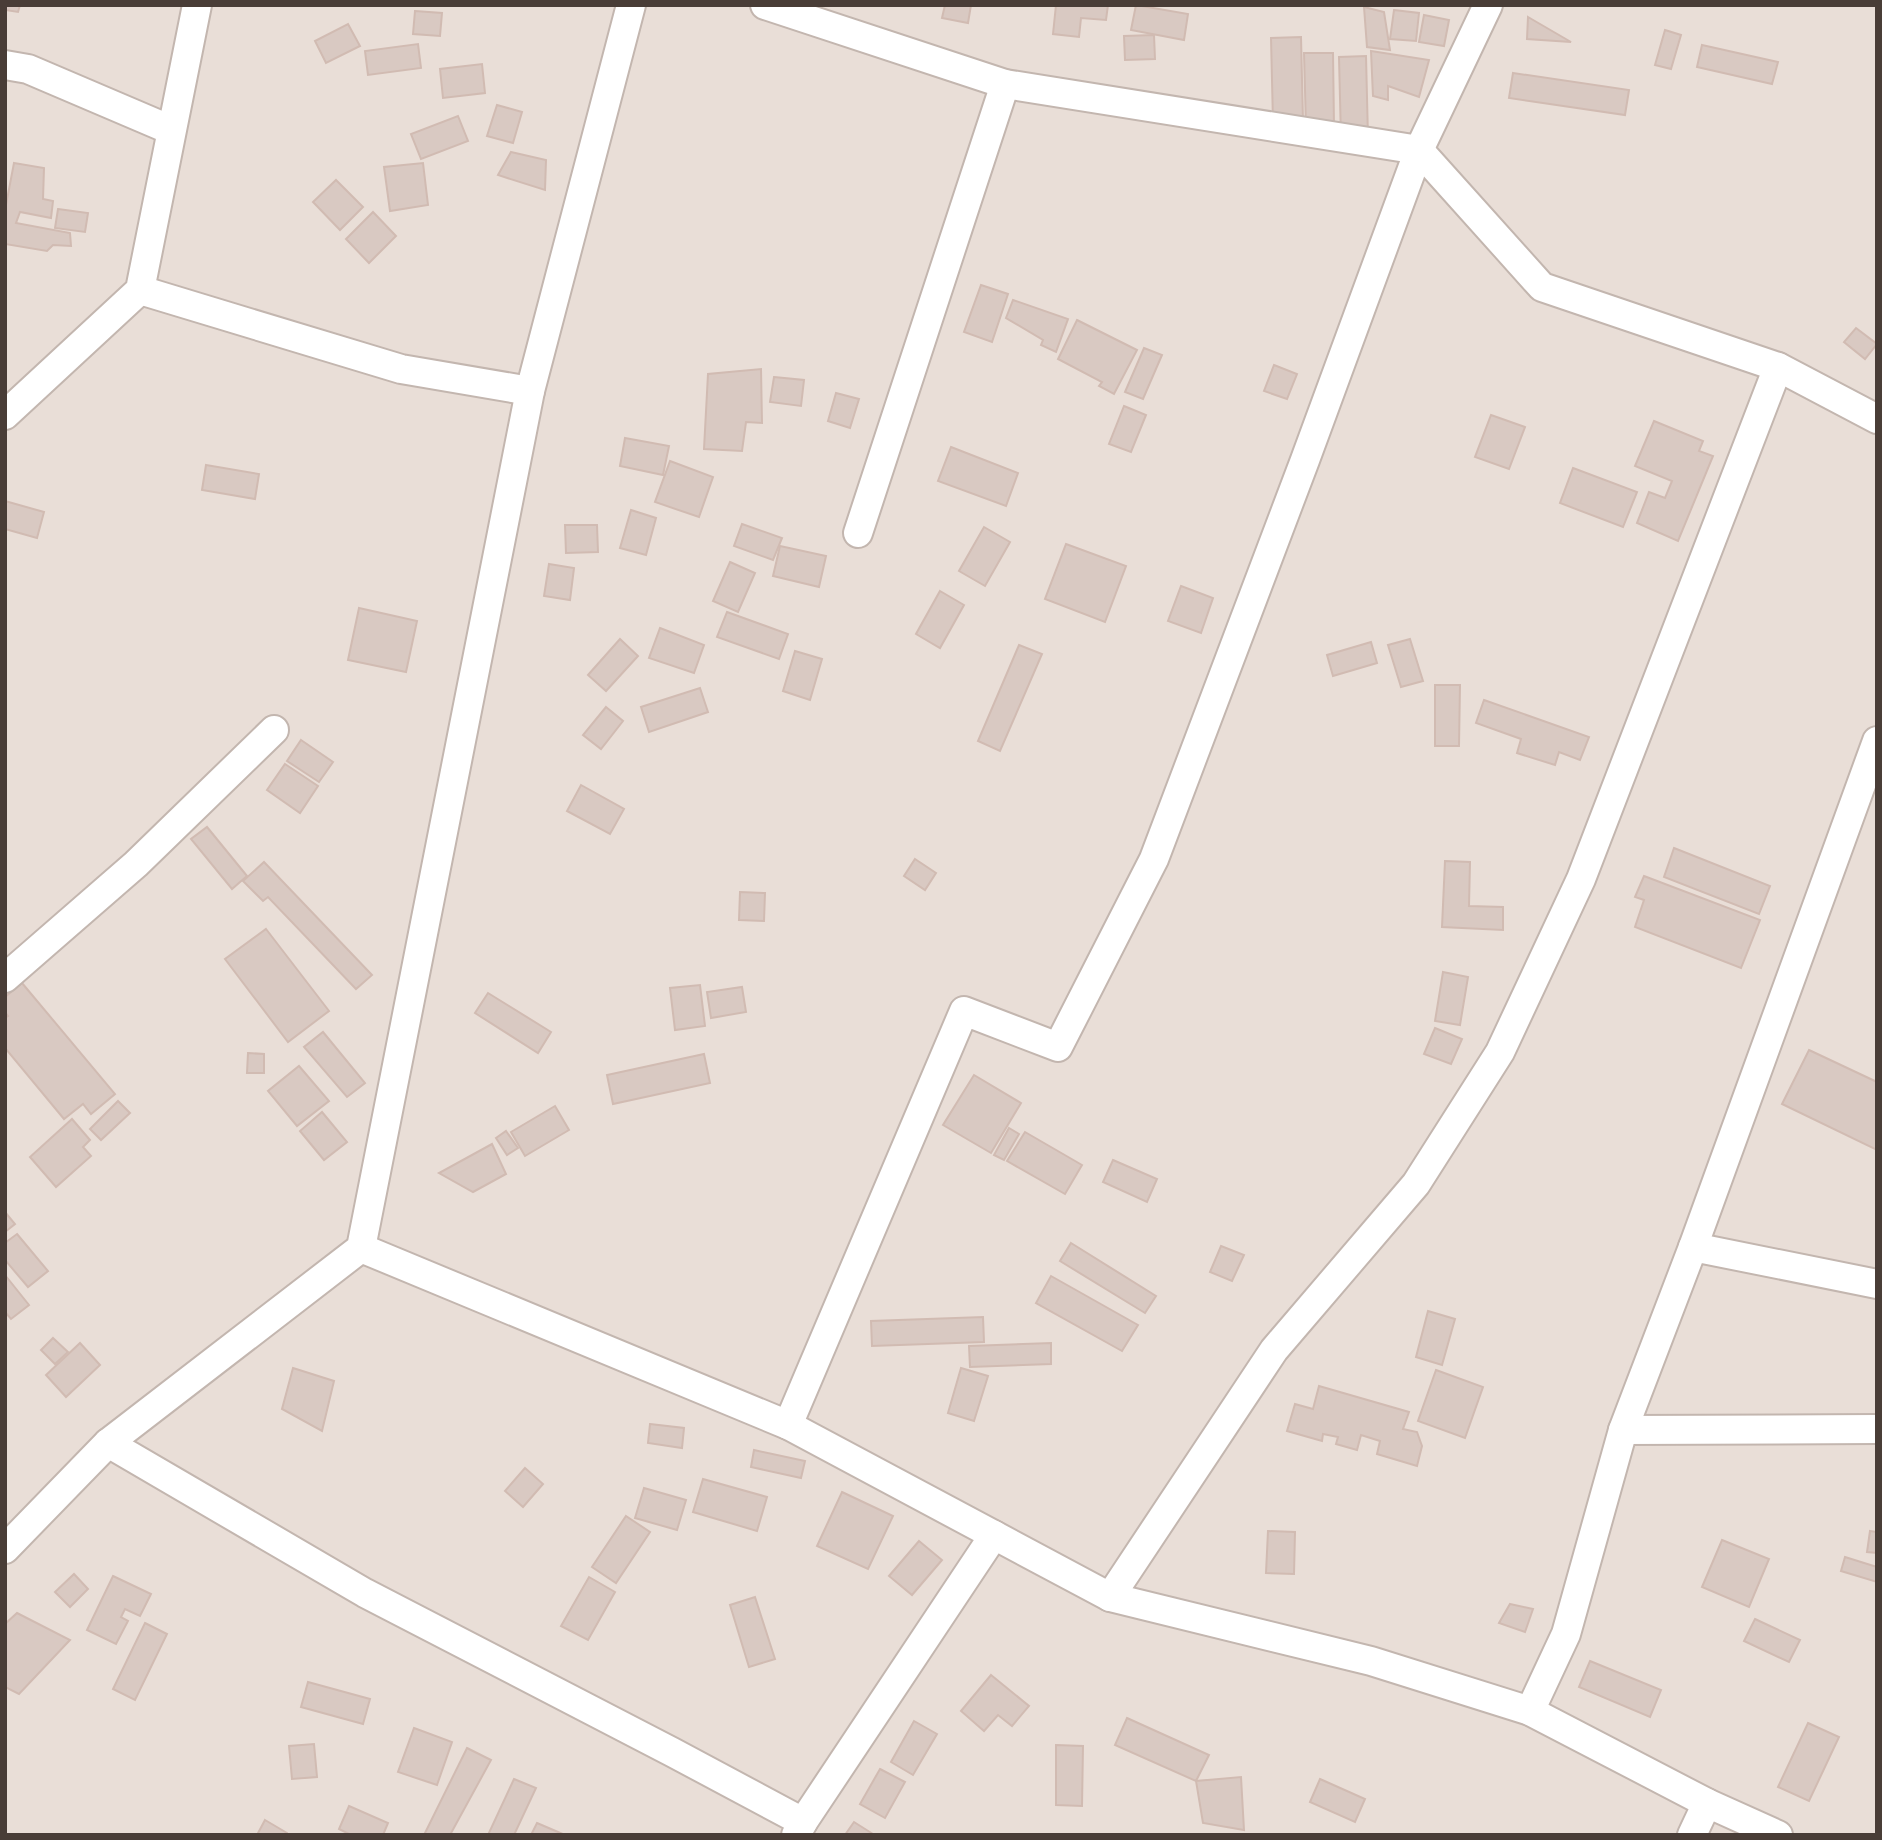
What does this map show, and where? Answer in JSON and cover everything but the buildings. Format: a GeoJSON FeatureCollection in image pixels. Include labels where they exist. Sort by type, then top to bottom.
{"type":"FeatureCollection","features":[{"type":"Feature","properties":{"kind":"street"},"geometry":{"type":"LineString","coordinates":[[5,415],[140,290],[197,5]]}},
{"type":"Feature","properties":{"kind":"street"},"geometry":{"type":"LineString","coordinates":[[5,1549],[108,1443],[361,1248],[530,391],[631,5]]}},
{"type":"Feature","properties":{"kind":"street"},"geometry":{"type":"LineString","coordinates":[[765,5],[1005,84],[1419,150],[1542,287],[1778,367],[1877,419]]}},
{"type":"Feature","properties":{"kind":"street"},"geometry":{"type":"LineString","coordinates":[[788,1425],[964,1011],[1058,1047],[1154,859],[1419,150],[1488,5]]}},
{"type":"Feature","properties":{"kind":"street"},"geometry":{"type":"LineString","coordinates":[[5,65],[27,69],[171,130]]}},
{"type":"Feature","properties":{"kind":"street"},"geometry":{"type":"LineString","coordinates":[[858,533],[1005,84]]}},
{"type":"Feature","properties":{"kind":"street"},"geometry":{"type":"LineString","coordinates":[[140,290],[401,369],[530,391]]}},
{"type":"Feature","properties":{"kind":"street"},"geometry":{"type":"LineString","coordinates":[[1110,1597],[1275,1350],[1416,1184],[1500,1052],[1581,879],[1778,367]]}},
{"type":"Feature","properties":{"kind":"street"},"geometry":{"type":"LineString","coordinates":[[5,978],[136,864],[274,730]]}},
{"type":"Feature","properties":{"kind":"street"},"geometry":{"type":"LineString","coordinates":[[1530,1711],[1566,1633],[1623,1430],[1693,1247],[1877,741]]}},
{"type":"Feature","properties":{"kind":"street"},"geometry":{"type":"LineString","coordinates":[[1693,1247],[1877,1284]]}},
{"type":"Feature","properties":{"kind":"street"},"geometry":{"type":"LineString","coordinates":[[361,1248],[788,1425],[1110,1597],[1371,1661],[1530,1711],[1707,1803],[1779,1835]]}},
{"type":"Feature","properties":{"kind":"street"},"geometry":{"type":"LineString","coordinates":[[1623,1430],[1877,1429]]}},
{"type":"Feature","properties":{"kind":"street"},"geometry":{"type":"LineString","coordinates":[[108,1443],[365,1593],[672,1752],[799,1828],[994,1535]]}},
{"type":"Feature","properties":{"kind":"street"},"geometry":{"type":"LineString","coordinates":[[1692,1835],[1707,1803]]}},
{"type":"Feature","properties":{"kind":"shaded area"},"geometry":{"type":"Polygon","coordinates":[[[5,5],[1877,5],[1877,1835],[5,1835],[5,5]]]}}]}
